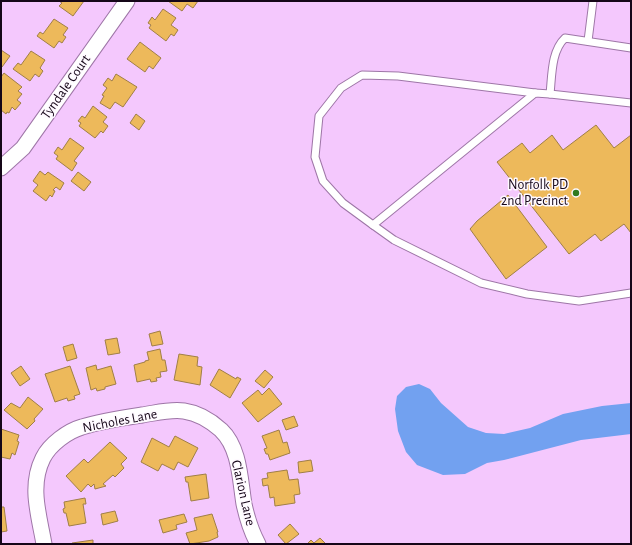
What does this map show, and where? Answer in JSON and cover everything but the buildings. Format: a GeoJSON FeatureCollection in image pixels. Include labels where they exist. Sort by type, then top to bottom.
{"type":"FeatureCollection","features":[{"type":"Feature","properties":{"kind":"street","name":"Tyndale Court"},"geometry":{"type":"LineString","coordinates":[[1,168],[23,148],[127,1]]}},
{"type":"Feature","properties":{"kind":"street","name":"Nicholes Lane"},"geometry":{"type":"LineString","coordinates":[[44,544],[35,497],[36,480],[44,456],[54,444],[67,434],[82,427],[117,419],[173,410],[185,411],[200,416],[214,424]]}},
{"type":"Feature","properties":{"kind":"street","name":"Clarion Lane"},"geometry":{"type":"LineString","coordinates":[[214,424],[223,432],[232,447],[239,468],[244,504],[251,531],[258,544]]}},
{"type":"Feature","properties":{"kind":"lane"},"geometry":{"type":"LineString","coordinates":[[588,41],[593,1]]}},
{"type":"Feature","properties":{"kind":"lane"},"geometry":{"type":"LineString","coordinates":[[550,94],[555,55],[559,44],[565,38],[631,48]]}},
{"type":"Feature","properties":{"kind":"lane"},"geometry":{"type":"LineString","coordinates":[[631,103],[398,76],[362,75],[340,88],[320,116],[315,157],[323,181],[343,203],[394,240],[481,283],[527,294],[579,302],[631,293]]}},
{"type":"Feature","properties":{"kind":"lane"},"geometry":{"type":"LineString","coordinates":[[372,225],[535,93]]}},
{"type":"Feature","properties":{"kind":"water"},"geometry":{"type":"Polygon","coordinates":[[[419,384],[430,389],[441,403],[468,427],[486,433],[504,434],[530,428],[563,414],[602,406],[631,403],[631,434],[581,440],[487,463],[465,474],[443,475],[417,465],[406,452],[398,431],[395,409],[397,396],[406,387],[419,384]]]}},
{"type":"Feature","properties":{"kind":"place","name":"Norfolk PD 2nd Precinct"},"geometry":{"type":"Point","coordinates":[576,193]}}]}
